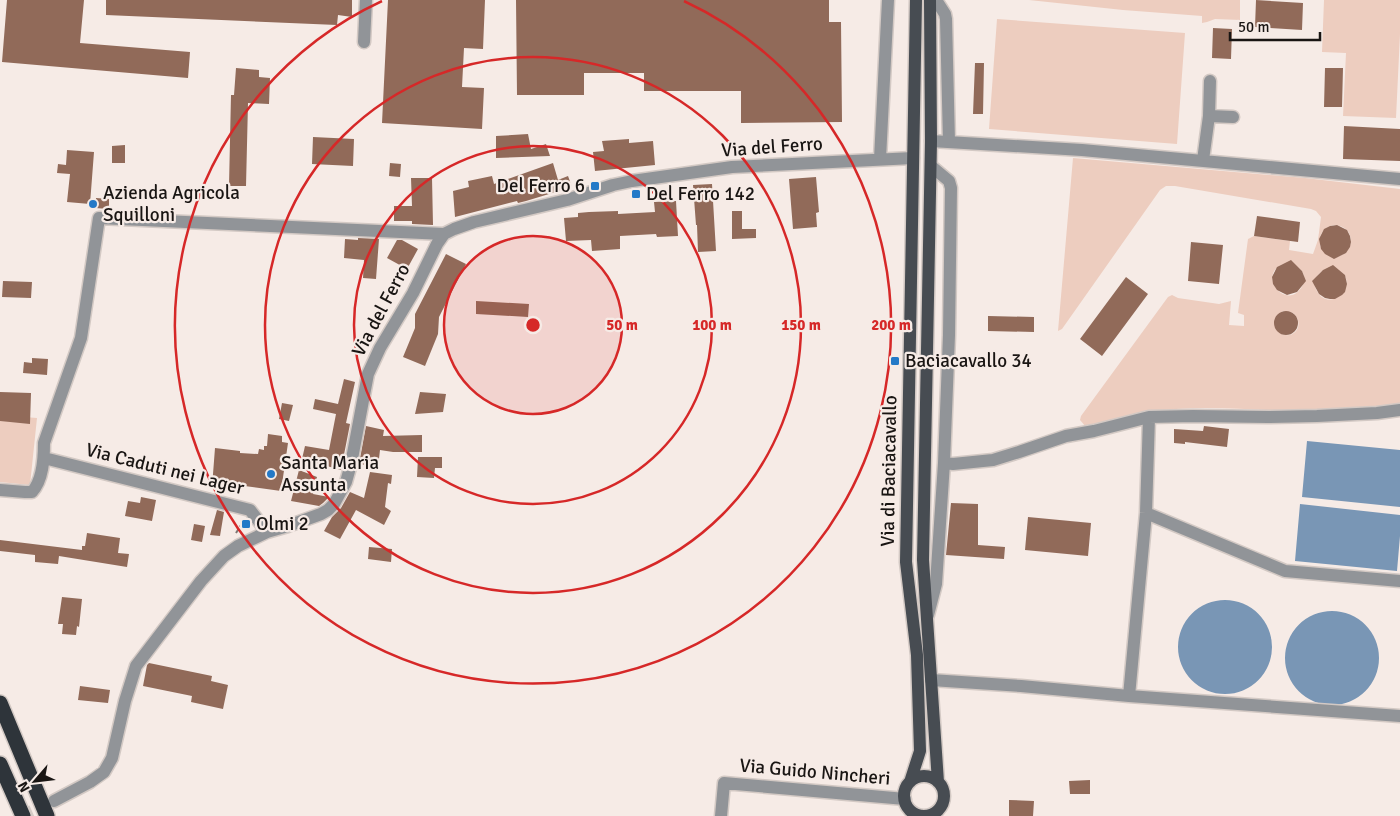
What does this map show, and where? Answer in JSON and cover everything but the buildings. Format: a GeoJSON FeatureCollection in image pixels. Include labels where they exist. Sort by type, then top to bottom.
{"type":"FeatureCollection","features":[{"type":"Feature","properties":{"kind":"highway"},"geometry":{"type":"LineString","coordinates":[[0,703],[47,816]]}},
{"type":"Feature","properties":{"kind":"highway"},"geometry":{"type":"LineString","coordinates":[[0,764],[23,816]]}},
{"type":"Feature","properties":{"kind":"main road"},"geometry":{"type":"LineString","coordinates":[[913,158],[916,0]]}},
{"type":"Feature","properties":{"kind":"main road"},"geometry":{"type":"LineString","coordinates":[[930,0],[930,166]]}},
{"type":"Feature","properties":{"kind":"main road","name":"Via di Baciacavallo"},"geometry":{"type":"LineString","coordinates":[[913,158],[906,562],[916,655],[920,751],[910,782],[906,788],[905,799],[911,811],[920,816],[926,816],[939,810],[944,797],[943,790],[938,782],[923,560],[930,166]]}},
{"type":"Feature","properties":{"kind":"main road"},"geometry":{"type":"LineString","coordinates":[[910,782],[917,777],[924,776],[938,782]]}},
{"type":"Feature","properties":{"kind":"street"},"geometry":{"type":"LineString","coordinates":[[364,42],[366,0]]}},
{"type":"Feature","properties":{"kind":"street"},"geometry":{"type":"LineString","coordinates":[[880,159],[888,0]]}},
{"type":"Feature","properties":{"kind":"street"},"geometry":{"type":"LineString","coordinates":[[936,0],[946,19],[949,142]]}},
{"type":"Feature","properties":{"kind":"street"},"geometry":{"type":"LineString","coordinates":[[1203,160],[1209,116],[1210,81]]}},
{"type":"Feature","properties":{"kind":"street"},"geometry":{"type":"LineString","coordinates":[[1209,116],[1233,116]]}},
{"type":"Feature","properties":{"kind":"street"},"geometry":{"type":"LineString","coordinates":[[931,141],[1082,150],[1400,179]]}},
{"type":"Feature","properties":{"kind":"street","name":"Via del Ferro"},"geometry":{"type":"LineString","coordinates":[[54,801],[90,782],[104,772],[112,758],[125,701],[136,666],[190,594],[224,556],[238,546],[267,532],[321,514],[334,504],[346,482],[351,464],[368,374],[380,348],[413,293],[437,244],[444,234],[474,222],[567,200],[632,181],[732,167],[913,158]]}},
{"type":"Feature","properties":{"kind":"street"},"geometry":{"type":"LineString","coordinates":[[926,620],[936,584],[944,463],[949,335],[951,188],[949,181],[930,166]]}},
{"type":"Feature","properties":{"kind":"street"},"geometry":{"type":"LineString","coordinates":[[0,490],[32,492],[38,483],[44,458],[44,443],[81,338],[99,218],[444,234]]}},
{"type":"Feature","properties":{"kind":"street"},"geometry":{"type":"LineString","coordinates":[[944,463],[953,464],[993,460],[1066,436],[1149,418],[1317,416],[1400,410]]}},
{"type":"Feature","properties":{"kind":"street"},"geometry":{"type":"LineString","coordinates":[[1129,696],[1146,513],[1149,418]]}},
{"type":"Feature","properties":{"kind":"street","name":"Via Caduti nei Lager"},"geometry":{"type":"LineString","coordinates":[[44,458],[250,510],[267,532]]}},
{"type":"Feature","properties":{"kind":"street"},"geometry":{"type":"LineString","coordinates":[[1146,513],[1285,571],[1400,581]]}},
{"type":"Feature","properties":{"kind":"street"},"geometry":{"type":"LineString","coordinates":[[931,680],[1400,715]]}},
{"type":"Feature","properties":{"kind":"street","name":"Via Guido Nincheri"},"geometry":{"type":"LineString","coordinates":[[720,816],[724,783],[905,799]]}},
{"type":"Feature","properties":{"kind":"path"},"geometry":{"type":"LineString","coordinates":[[233,536],[250,510]]}},
{"type":"Feature","properties":{"kind":"shaded area"},"geometry":{"type":"Polygon","coordinates":[[[1029,0],[1240,0],[1240,20],[1215,19],[1202,23],[1202,16],[1029,0]]]}},
{"type":"Feature","properties":{"kind":"shaded area"},"geometry":{"type":"Polygon","coordinates":[[[1324,0],[1400,0],[1396,118],[1343,116],[1346,53],[1322,52],[1324,0]]]}},
{"type":"Feature","properties":{"kind":"shaded area"},"geometry":{"type":"Polygon","coordinates":[[[997,19],[1185,33],[1177,144],[989,129],[997,19]]]}},
{"type":"Feature","properties":{"kind":"shaded area"},"geometry":{"type":"Polygon","coordinates":[[[1073,158],[1305,178],[1400,189],[1400,404],[1341,410],[1305,411],[1176,409],[1142,414],[1086,427],[1080,420],[1081,416],[1168,297],[1172,295],[1178,298],[1219,304],[1231,301],[1229,325],[1244,326],[1244,315],[1238,313],[1248,239],[1254,236],[1290,241],[1289,250],[1313,254],[1318,240],[1321,217],[1316,211],[1311,209],[1166,186],[1160,190],[1062,329],[1058,331],[1073,158]],[[1331,226],[1322,233],[1320,246],[1325,252],[1337,257],[1348,250],[1351,239],[1346,230],[1341,226],[1331,226]],[[1287,263],[1277,267],[1273,274],[1276,288],[1281,293],[1287,295],[1294,294],[1301,288],[1303,283],[1304,275],[1302,271],[1296,266],[1287,263]],[[1329,268],[1317,276],[1315,287],[1323,298],[1331,300],[1343,292],[1346,278],[1340,272],[1329,268]],[[1283,311],[1276,317],[1275,327],[1285,335],[1294,333],[1297,329],[1297,319],[1293,313],[1283,311]]]}},
{"type":"Feature","properties":{"kind":"shaded area"},"geometry":{"type":"Polygon","coordinates":[[[0,415],[37,418],[30,485],[0,482],[0,415]]]}},
{"type":"Feature","properties":{"kind":"water"},"geometry":{"type":"Polygon","coordinates":[[[1307,441],[1400,450],[1400,507],[1302,497],[1307,441]]]}},
{"type":"Feature","properties":{"kind":"water"},"geometry":{"type":"Polygon","coordinates":[[[1300,504],[1400,515],[1397,571],[1295,561],[1300,504]]]}},
{"type":"Feature","properties":{"kind":"water"},"geometry":{"type":"Polygon","coordinates":[[[1225,600],[1243,603],[1258,614],[1269,629],[1272,647],[1269,665],[1258,680],[1243,691],[1225,694],[1207,691],[1192,680],[1181,665],[1178,647],[1181,629],[1192,614],[1207,603],[1225,600]]]}},
{"type":"Feature","properties":{"kind":"water"},"geometry":{"type":"Polygon","coordinates":[[[1332,611],[1350,614],[1365,625],[1376,640],[1379,658],[1376,676],[1365,691],[1350,702],[1332,705],[1314,702],[1299,691],[1288,676],[1285,658],[1288,640],[1299,625],[1314,614],[1332,611]]]}},
{"type":"Feature","properties":{"kind":"tunnel"},"geometry":{"type":"LineString","coordinates":[[21,816],[50,803]]}},
{"type":"Feature","properties":{"kind":"place","name":"Del Ferro 6"},"geometry":{"type":"Point","coordinates":[595,186]}},
{"type":"Feature","properties":{"kind":"place","name":"Del Ferro 142"},"geometry":{"type":"Point","coordinates":[636,194]}},
{"type":"Feature","properties":{"kind":"place","name":"Azienda Agricola Squilloni"},"geometry":{"type":"Point","coordinates":[93,204]}},
{"type":"Feature","properties":{"kind":"place","name":"Baciacavallo 34"},"geometry":{"type":"Point","coordinates":[895,361]}},
{"type":"Feature","properties":{"kind":"place","name":"Santa Maria Assunta"},"geometry":{"type":"Point","coordinates":[271,474]}},
{"type":"Feature","properties":{"kind":"place","name":"Olmi 2"},"geometry":{"type":"Point","coordinates":[246,524]}}]}
